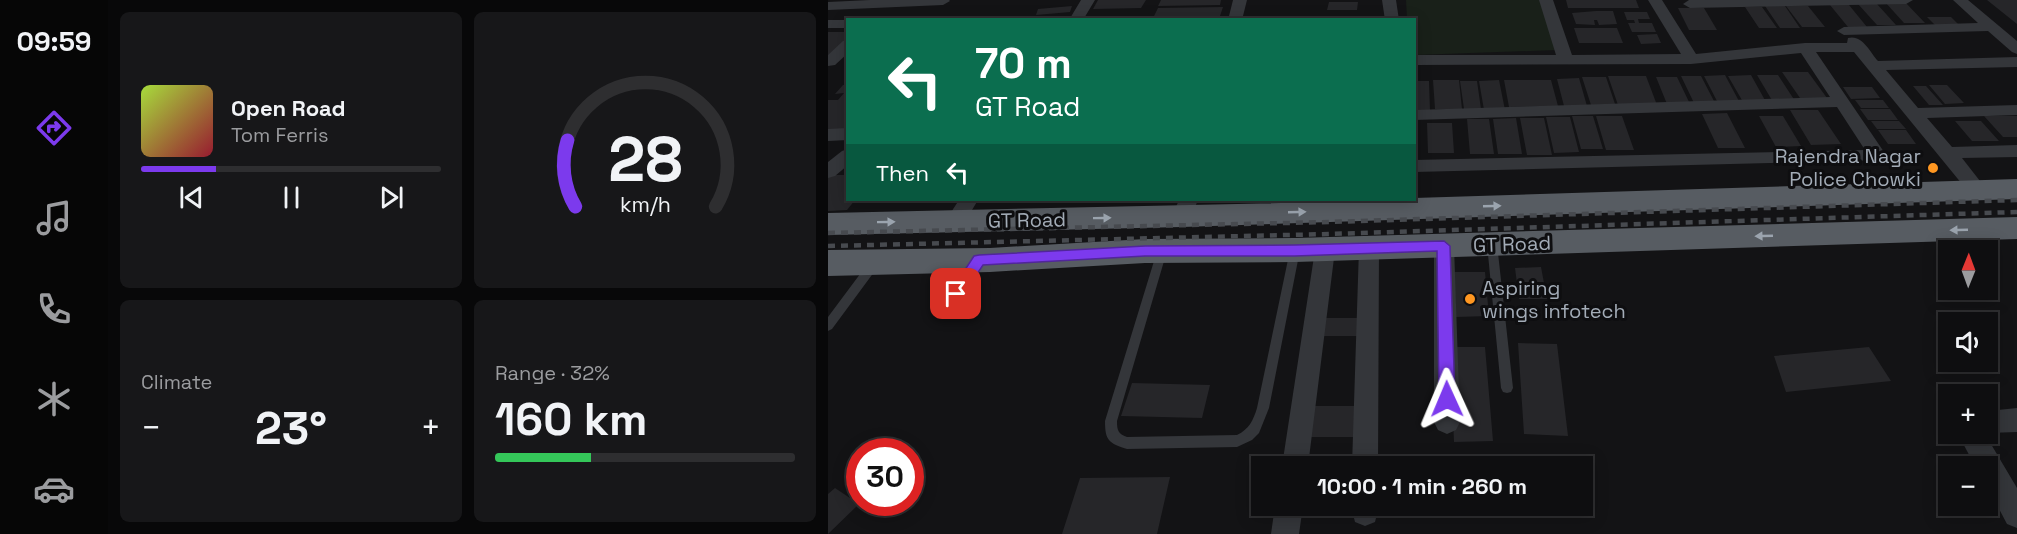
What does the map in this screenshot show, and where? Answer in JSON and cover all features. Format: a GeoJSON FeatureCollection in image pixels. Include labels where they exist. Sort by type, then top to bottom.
{"type":"FeatureCollection","features":[{"type":"Feature","properties":{"kind":"highway","name":"GT Road"},"geometry":{"type":"LineString","coordinates":[[828,224],[962,210],[1185,208],[2017,189]]}},
{"type":"Feature","properties":{"kind":"highway","name":"GT Road"},"geometry":{"type":"LineString","coordinates":[[828,263],[979,260],[1162,251],[1310,250],[2017,228]]}},
{"type":"Feature","properties":{"kind":"street"},"geometry":{"type":"LineString","coordinates":[[828,5],[832,0]]}},
{"type":"Feature","properties":{"kind":"street"},"geometry":{"type":"LineString","coordinates":[[1077,18],[1088,0]]}},
{"type":"Feature","properties":{"kind":"street"},"geometry":{"type":"LineString","coordinates":[[1236,18],[1240,0]]}},
{"type":"Feature","properties":{"kind":"street"},"geometry":{"type":"LineString","coordinates":[[1389,0],[1392,18]]}},
{"type":"Feature","properties":{"kind":"street"},"geometry":{"type":"LineString","coordinates":[[1546,0],[1566,61]]}},
{"type":"Feature","properties":{"kind":"street"},"geometry":{"type":"LineString","coordinates":[[1655,0],[1691,59]]}},
{"type":"Feature","properties":{"kind":"street"},"geometry":{"type":"LineString","coordinates":[[1690,4],[1906,0]]}},
{"type":"Feature","properties":{"kind":"street"},"geometry":{"type":"LineString","coordinates":[[1960,0],[2017,49]]}},
{"type":"Feature","properties":{"kind":"street"},"geometry":{"type":"LineString","coordinates":[[828,5],[943,1]]}},
{"type":"Feature","properties":{"kind":"street"},"geometry":{"type":"LineString","coordinates":[[828,24],[846,24]]}},
{"type":"Feature","properties":{"kind":"street"},"geometry":{"type":"LineString","coordinates":[[1416,60],[1691,59],[1805,48],[1852,39],[1996,31],[2017,34]]}},
{"type":"Feature","properties":{"kind":"street"},"geometry":{"type":"LineString","coordinates":[[1852,39],[1978,190]]}},
{"type":"Feature","properties":{"kind":"street"},"geometry":{"type":"LineString","coordinates":[[835,64],[846,47]]}},
{"type":"Feature","properties":{"kind":"street"},"geometry":{"type":"LineString","coordinates":[[1416,166],[1878,156],[1805,48]]}},
{"type":"Feature","properties":{"kind":"street"},"geometry":{"type":"LineString","coordinates":[[1874,66],[2017,62]]}},
{"type":"Feature","properties":{"kind":"street"},"geometry":{"type":"LineString","coordinates":[[1416,115],[1841,102]]}},
{"type":"Feature","properties":{"kind":"street"},"geometry":{"type":"LineString","coordinates":[[1914,113],[2017,110]]}},
{"type":"Feature","properties":{"kind":"street"},"geometry":{"type":"LineString","coordinates":[[828,135],[846,134]]}},
{"type":"Feature","properties":{"kind":"street"},"geometry":{"type":"LineString","coordinates":[[1947,153],[2017,151]]}},
{"type":"Feature","properties":{"kind":"street"},"geometry":{"type":"LineString","coordinates":[[828,172],[846,157]]}},
{"type":"Feature","properties":{"kind":"street"},"geometry":{"type":"LineString","coordinates":[[1444,246],[1447,422]]}},
{"type":"Feature","properties":{"kind":"street"},"geometry":{"type":"LineString","coordinates":[[1365,456],[1369,248]]}},
{"type":"Feature","properties":{"kind":"street"},"geometry":{"type":"LineString","coordinates":[[1295,456],[1310,250]]}},
{"type":"Feature","properties":{"kind":"street"},"geometry":{"type":"LineString","coordinates":[[1998,421],[2017,420]]}},
{"type":"Feature","properties":{"kind":"street"},"geometry":{"type":"LineString","coordinates":[[1977,444],[2017,514]]}},
{"type":"Feature","properties":{"kind":"street"},"geometry":{"type":"LineString","coordinates":[[1285,534],[1288,516]]}},
{"type":"Feature","properties":{"kind":"lane"},"geometry":{"type":"LineString","coordinates":[[1492,244],[1506,388]]}},
{"type":"Feature","properties":{"kind":"lane"},"geometry":{"type":"LineString","coordinates":[[1162,251],[1111,422],[1111,433],[1116,439],[1127,443],[1237,441],[1248,437],[1253,432],[1259,423],[1310,250]]}},
{"type":"Feature","properties":{"kind":"lane"},"geometry":{"type":"LineString","coordinates":[[947,307],[979,260]]}},
{"type":"Feature","properties":{"kind":"lane"},"geometry":{"type":"LineString","coordinates":[[828,326],[875,262]]}},
{"type":"Feature","properties":{"kind":"shaded area"},"geometry":{"type":"Polygon","coordinates":[[[1406,0],[1540,0],[1557,50],[1416,55],[1416,18],[1407,18],[1406,0]]]}},
{"type":"Feature","properties":{"kind":"building"},"geometry":{"type":"Polygon","coordinates":[[[1098,0],[1146,0],[1141,8],[1093,9],[1098,0]]]}},
{"type":"Feature","properties":{"kind":"building"},"geometry":{"type":"Polygon","coordinates":[[[1161,0],[1221,0],[1220,5],[1158,6],[1161,0]]]}},
{"type":"Feature","properties":{"kind":"building"},"geometry":{"type":"Polygon","coordinates":[[[1566,0],[1636,0],[1639,8],[1568,8],[1566,0]]]}},
{"type":"Feature","properties":{"kind":"building"},"geometry":{"type":"Polygon","coordinates":[[[1987,0],[2017,0],[2017,24],[1987,0]]]}},
{"type":"Feature","properties":{"kind":"building"},"geometry":{"type":"Polygon","coordinates":[[[1329,2],[1358,2],[1357,10],[1327,10],[1329,2]]]}},
{"type":"Feature","properties":{"kind":"building"},"geometry":{"type":"Polygon","coordinates":[[[1885,2],[1905,2],[1925,23],[1904,23],[1885,2]]]}},
{"type":"Feature","properties":{"kind":"building"},"geometry":{"type":"Polygon","coordinates":[[[1858,4],[1877,4],[1896,25],[1877,25],[1858,4]]]}},
{"type":"Feature","properties":{"kind":"building"},"geometry":{"type":"Polygon","coordinates":[[[1830,5],[1849,5],[1867,27],[1848,27],[1830,5]]]}},
{"type":"Feature","properties":{"kind":"building"},"geometry":{"type":"Polygon","coordinates":[[[1072,6],[1070,12],[1036,15],[1038,9],[1072,6]]]}},
{"type":"Feature","properties":{"kind":"building"},"geometry":{"type":"Polygon","coordinates":[[[1765,6],[1785,6],[1800,28],[1780,28],[1765,6]]]}},
{"type":"Feature","properties":{"kind":"building"},"geometry":{"type":"Polygon","coordinates":[[[1786,6],[1808,6],[1825,27],[1802,27],[1786,6]]]}},
{"type":"Feature","properties":{"kind":"building"},"geometry":{"type":"Polygon","coordinates":[[[1223,7],[1219,18],[1153,18],[1158,8],[1223,7]]]}},
{"type":"Feature","properties":{"kind":"building"},"geometry":{"type":"Polygon","coordinates":[[[1745,7],[1762,7],[1777,28],[1759,28],[1745,7]]]}},
{"type":"Feature","properties":{"kind":"building"},"geometry":{"type":"Polygon","coordinates":[[[1678,8],[1704,8],[1717,30],[1689,30],[1678,8]]]}},
{"type":"Feature","properties":{"kind":"building"},"geometry":{"type":"Polygon","coordinates":[[[1613,11],[1617,24],[1599,25],[1597,20],[1594,20],[1595,25],[1576,24],[1572,13],[1613,11]]]}},
{"type":"Feature","properties":{"kind":"building"},"geometry":{"type":"Polygon","coordinates":[[[1624,12],[1647,12],[1650,19],[1638,19],[1639,23],[1652,23],[1656,32],[1632,32],[1628,23],[1635,23],[1634,20],[1627,20],[1624,12]]]}},
{"type":"Feature","properties":{"kind":"building"},"geometry":{"type":"Polygon","coordinates":[[[1270,17],[1309,17],[1309,18],[1270,17]]]}},
{"type":"Feature","properties":{"kind":"building"},"geometry":{"type":"Polygon","coordinates":[[[1927,17],[1951,17],[1959,25],[1935,25],[1927,17]]]}},
{"type":"Feature","properties":{"kind":"building"},"geometry":{"type":"Polygon","coordinates":[[[1574,28],[1617,28],[1623,43],[1579,43],[1574,28]]]}},
{"type":"Feature","properties":{"kind":"building"},"geometry":{"type":"Polygon","coordinates":[[[828,32],[846,32],[846,45],[828,59],[828,32]]]}},
{"type":"Feature","properties":{"kind":"building"},"geometry":{"type":"Polygon","coordinates":[[[1657,34],[1661,43],[1641,44],[1637,35],[1657,34]]]}},
{"type":"Feature","properties":{"kind":"building"},"geometry":{"type":"Polygon","coordinates":[[[1782,72],[1808,72],[1827,98],[1800,98],[1782,72]]]}},
{"type":"Feature","properties":{"kind":"building"},"geometry":{"type":"Polygon","coordinates":[[[1725,75],[1740,103],[1718,103],[1704,76],[1725,75]]]}},
{"type":"Feature","properties":{"kind":"building"},"geometry":{"type":"Polygon","coordinates":[[[1751,75],[1766,102],[1743,102],[1728,76],[1751,75]]]}},
{"type":"Feature","properties":{"kind":"building"},"geometry":{"type":"Polygon","coordinates":[[[1757,75],[1778,75],[1795,101],[1773,102],[1757,75]]]}},
{"type":"Feature","properties":{"kind":"building"},"geometry":{"type":"Polygon","coordinates":[[[1608,76],[1646,76],[1657,105],[1618,105],[1608,76]]]}},
{"type":"Feature","properties":{"kind":"building"},"geometry":{"type":"Polygon","coordinates":[[[1681,76],[1701,76],[1715,103],[1694,103],[1681,76]]]}},
{"type":"Feature","properties":{"kind":"building"},"geometry":{"type":"Polygon","coordinates":[[[1582,77],[1606,77],[1615,104],[1591,105],[1582,77]]]}},
{"type":"Feature","properties":{"kind":"building"},"geometry":{"type":"Polygon","coordinates":[[[1656,77],[1677,77],[1690,104],[1667,104],[1656,77]]]}},
{"type":"Feature","properties":{"kind":"building"},"geometry":{"type":"Polygon","coordinates":[[[1579,78],[1587,106],[1564,106],[1557,79],[1579,78]]]}},
{"type":"Feature","properties":{"kind":"building"},"geometry":{"type":"Polygon","coordinates":[[[1433,80],[1459,80],[1462,109],[1435,109],[1433,80]]]}},
{"type":"Feature","properties":{"kind":"building"},"geometry":{"type":"Polygon","coordinates":[[[1499,80],[1505,110],[1484,110],[1479,81],[1499,80]]]}},
{"type":"Feature","properties":{"kind":"building"},"geometry":{"type":"Polygon","coordinates":[[[1504,80],[1551,80],[1558,106],[1509,107],[1504,80]]]}},
{"type":"Feature","properties":{"kind":"building"},"geometry":{"type":"Polygon","coordinates":[[[1416,81],[1429,81],[1430,111],[1416,111],[1416,81]]]}},
{"type":"Feature","properties":{"kind":"building"},"geometry":{"type":"Polygon","coordinates":[[[1460,81],[1477,81],[1481,109],[1464,109],[1460,81]]]}},
{"type":"Feature","properties":{"kind":"building"},"geometry":{"type":"Polygon","coordinates":[[[843,85],[846,85],[846,129],[828,130],[828,100],[838,100],[844,93],[835,94],[843,85]]]}},
{"type":"Feature","properties":{"kind":"building"},"geometry":{"type":"Polygon","coordinates":[[[1929,85],[1947,85],[1964,103],[1945,104],[1929,85]]]}},
{"type":"Feature","properties":{"kind":"building"},"geometry":{"type":"Polygon","coordinates":[[[1913,86],[1926,86],[1943,105],[1929,105],[1913,86]]]}},
{"type":"Feature","properties":{"kind":"building"},"geometry":{"type":"Polygon","coordinates":[[[1843,87],[1872,87],[1880,98],[1851,99],[1843,87]]]}},
{"type":"Feature","properties":{"kind":"building"},"geometry":{"type":"Polygon","coordinates":[[[1855,100],[1883,100],[1889,108],[1861,108],[1855,100]]]}},
{"type":"Feature","properties":{"kind":"building"},"geometry":{"type":"Polygon","coordinates":[[[1860,109],[1890,109],[1898,120],[1868,120],[1860,109]]]}},
{"type":"Feature","properties":{"kind":"building"},"geometry":{"type":"Polygon","coordinates":[[[1790,110],[1818,110],[1841,144],[1811,145],[1790,110]]]}},
{"type":"Feature","properties":{"kind":"building"},"geometry":{"type":"Polygon","coordinates":[[[1727,113],[1745,148],[1718,148],[1702,114],[1727,113]]]}},
{"type":"Feature","properties":{"kind":"building"},"geometry":{"type":"Polygon","coordinates":[[[1572,116],[1593,116],[1603,149],[1581,149],[1572,116]]]}},
{"type":"Feature","properties":{"kind":"building"},"geometry":{"type":"Polygon","coordinates":[[[1596,116],[1622,116],[1634,150],[1606,150],[1596,116]]]}},
{"type":"Feature","properties":{"kind":"building"},"geometry":{"type":"Polygon","coordinates":[[[1759,116],[1783,116],[1801,146],[1776,147],[1759,116]]]}},
{"type":"Feature","properties":{"kind":"building"},"geometry":{"type":"Polygon","coordinates":[[[1984,116],[2017,116],[2017,137],[2003,137],[1984,116]]]}},
{"type":"Feature","properties":{"kind":"building"},"geometry":{"type":"Polygon","coordinates":[[[1546,117],[1570,117],[1579,152],[1554,153],[1546,117]]]}},
{"type":"Feature","properties":{"kind":"building"},"geometry":{"type":"Polygon","coordinates":[[[1516,118],[1522,154],[1498,154],[1493,119],[1516,118]]]}},
{"type":"Feature","properties":{"kind":"building"},"geometry":{"type":"Polygon","coordinates":[[[1520,118],[1544,118],[1552,155],[1527,155],[1520,118]]]}},
{"type":"Feature","properties":{"kind":"building"},"geometry":{"type":"Polygon","coordinates":[[[1467,119],[1489,119],[1494,154],[1470,154],[1467,119]]]}},
{"type":"Feature","properties":{"kind":"building"},"geometry":{"type":"Polygon","coordinates":[[[1871,121],[1899,121],[1906,129],[1877,129],[1871,121]]]}},
{"type":"Feature","properties":{"kind":"building"},"geometry":{"type":"Polygon","coordinates":[[[1955,121],[1981,121],[1999,141],[1972,141],[1955,121]]]}},
{"type":"Feature","properties":{"kind":"building"},"geometry":{"type":"Polygon","coordinates":[[[1427,123],[1452,123],[1454,153],[1428,153],[1427,123]]]}},
{"type":"Feature","properties":{"kind":"building"},"geometry":{"type":"Polygon","coordinates":[[[1878,130],[1906,130],[1916,144],[1888,144],[1878,130]]]}},
{"type":"Feature","properties":{"kind":"building"},"geometry":{"type":"Polygon","coordinates":[[[828,175],[846,175],[846,201],[854,201],[847,210],[828,211],[828,175]]]}},
{"type":"Feature","properties":{"kind":"building"},"geometry":{"type":"Polygon","coordinates":[[[1541,267],[1547,299],[1519,299],[1515,268],[1541,267]]]}},
{"type":"Feature","properties":{"kind":"building"},"geometry":{"type":"Polygon","coordinates":[[[1454,272],[1485,272],[1489,316],[1456,317],[1454,272]]]}},
{"type":"Feature","properties":{"kind":"building"},"geometry":{"type":"Polygon","coordinates":[[[1319,318],[1364,318],[1363,336],[1317,336],[1319,318]]]}},
{"type":"Feature","properties":{"kind":"building"},"geometry":{"type":"Polygon","coordinates":[[[1518,343],[1557,344],[1568,436],[1524,434],[1518,343]]]}},
{"type":"Feature","properties":{"kind":"building"},"geometry":{"type":"Polygon","coordinates":[[[1450,347],[1485,347],[1493,441],[1454,442],[1450,347]]]}},
{"type":"Feature","properties":{"kind":"building"},"geometry":{"type":"Polygon","coordinates":[[[1869,347],[1891,381],[1786,392],[1774,356],[1869,347]]]}},
{"type":"Feature","properties":{"kind":"building"},"geometry":{"type":"Polygon","coordinates":[[[1132,383],[1210,385],[1202,418],[1121,416],[1132,383]]]}},
{"type":"Feature","properties":{"kind":"building"},"geometry":{"type":"Polygon","coordinates":[[[1308,406],[1359,406],[1357,437],[1304,437],[1308,406]]]}},
{"type":"Feature","properties":{"kind":"building"},"geometry":{"type":"Polygon","coordinates":[[[1170,477],[1157,534],[1062,534],[1080,478],[1170,477]]]}},
{"type":"Feature","properties":{"kind":"building"},"geometry":{"type":"Polygon","coordinates":[[[835,488],[846,495],[847,516],[828,534],[828,494],[835,488]]]}},
{"type":"Feature","properties":{"kind":"railway"},"geometry":{"type":"LineString","coordinates":[[828,233],[1330,222],[2017,200]]}},
{"type":"Feature","properties":{"kind":"railway"},"geometry":{"type":"LineString","coordinates":[[828,246],[1329,234],[2017,212]]}},
{"type":"Feature","properties":{"kind":"place","name":"Rajendra Nagar Police Chowki"},"geometry":{"type":"Point","coordinates":[1933,168]}},
{"type":"Feature","properties":{"kind":"place","name":"Aspiring wings infotech"},"geometry":{"type":"Point","coordinates":[1470,299]}},
{"type":"Feature","properties":{"kind":"route"},"geometry":{"type":"LineString","coordinates":[[956,294],[979,260],[1145,251],[1444,246],[1447,399]]}}]}
